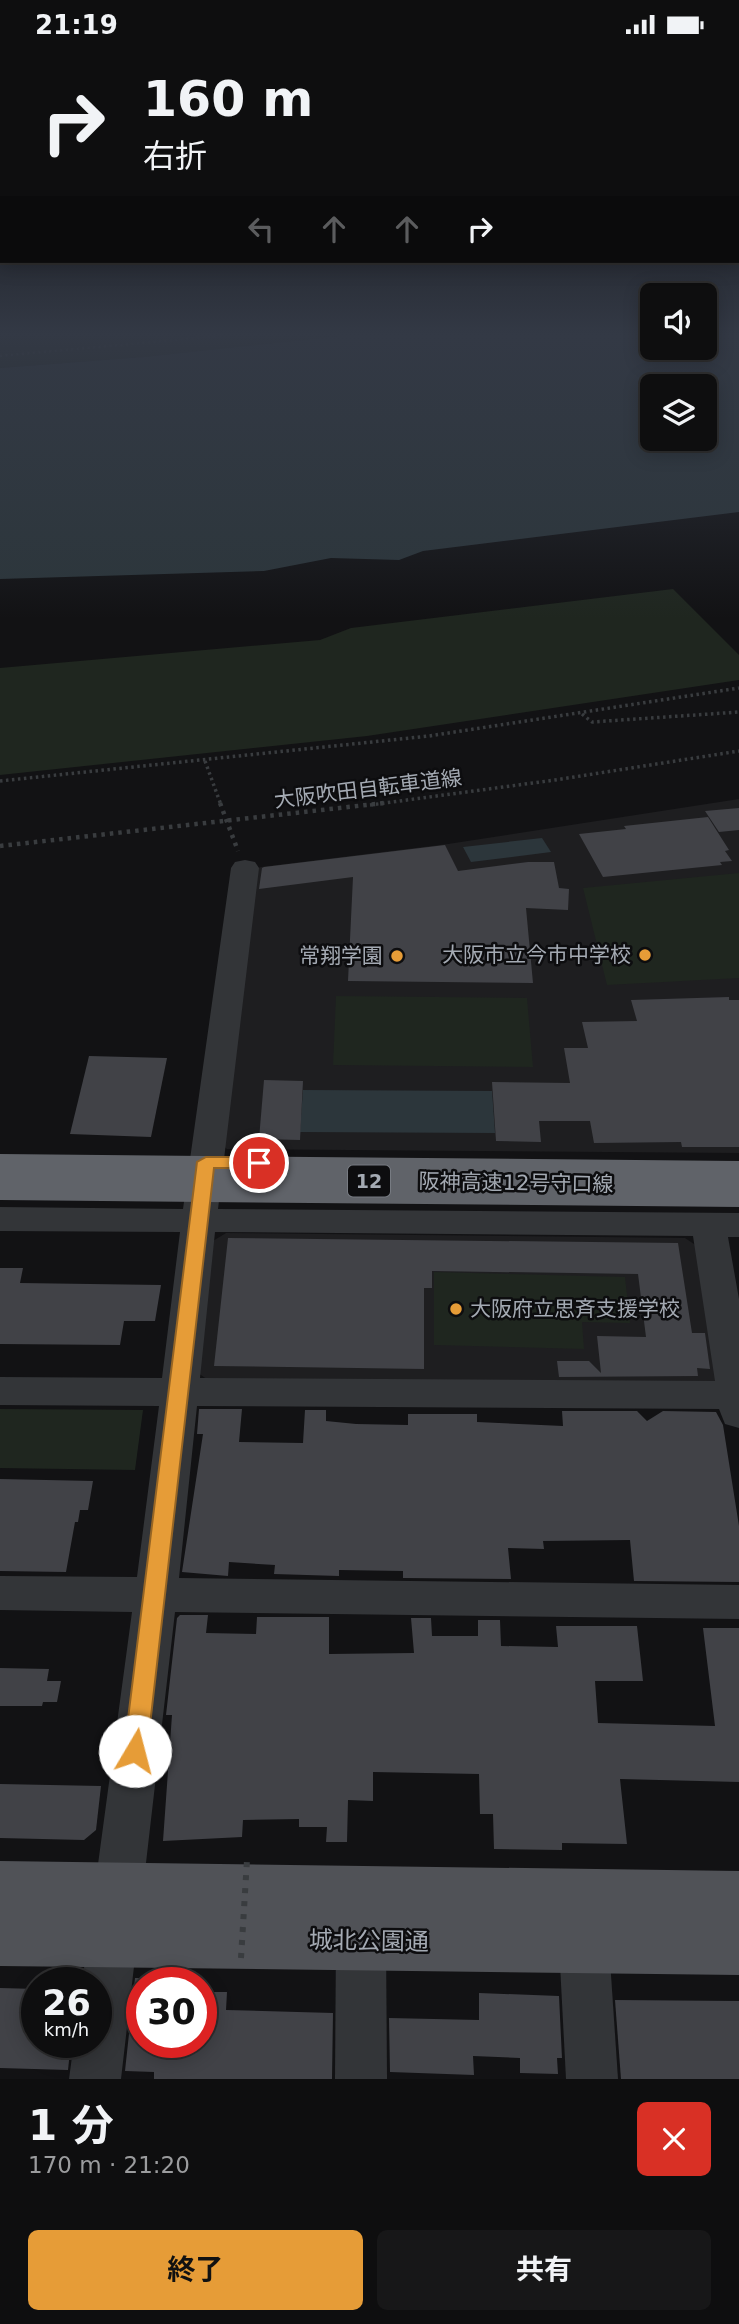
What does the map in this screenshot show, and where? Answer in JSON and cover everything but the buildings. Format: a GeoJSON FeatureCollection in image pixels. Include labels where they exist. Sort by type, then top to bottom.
{"type":"FeatureCollection","features":[{"type":"Feature","properties":{"kind":"highway","name":"阪神高速12号守口線"},"geometry":{"type":"LineString","coordinates":[[0,1177],[739,1184]]}},
{"type":"Feature","properties":{"kind":"highway","name":"阪神高速12号守口線"},"geometry":{"type":"LineString","coordinates":[[0,1201],[729,1219]]}},
{"type":"Feature","properties":{"kind":"main road","name":"城北公園通"},"geometry":{"type":"LineString","coordinates":[[0,1889],[114,1916],[361,1941],[739,1946]]}},
{"type":"Feature","properties":{"kind":"main road","name":"城北公園通"},"geometry":{"type":"LineString","coordinates":[[0,1937],[114,1916],[739,1899]]}},
{"type":"Feature","properties":{"kind":"street"},"geometry":{"type":"LineString","coordinates":[[95,2079],[156,1595],[206,1162],[245,868]]}},
{"type":"Feature","properties":{"kind":"street"},"geometry":{"type":"LineString","coordinates":[[0,1161],[739,1167]]}},
{"type":"Feature","properties":{"kind":"street"},"geometry":{"type":"LineString","coordinates":[[0,1219],[729,1219],[738,1402],[0,1391]]}},
{"type":"Feature","properties":{"kind":"street"},"geometry":{"type":"LineString","coordinates":[[0,1593],[739,1602]]}},
{"type":"Feature","properties":{"kind":"street"},"geometry":{"type":"LineString","coordinates":[[361,1941],[361,2079]]}},
{"type":"Feature","properties":{"kind":"street"},"geometry":{"type":"LineString","coordinates":[[584,1945],[592,2079]]}},
{"type":"Feature","properties":{"kind":"path"},"geometry":{"type":"LineString","coordinates":[[0,781],[429,736],[739,688]]}},
{"type":"Feature","properties":{"kind":"path"},"geometry":{"type":"LineString","coordinates":[[581,713],[592,722],[739,712]]}},
{"type":"Feature","properties":{"kind":"path","name":"大阪吹田自転車道線"},"geometry":{"type":"LineString","coordinates":[[0,846],[228,823],[503,788],[739,751]]}},
{"type":"Feature","properties":{"kind":"path"},"geometry":{"type":"LineString","coordinates":[[205,761],[245,868]]}},
{"type":"Feature","properties":{"kind":"path"},"geometry":{"type":"LineString","coordinates":[[241,1958],[247,1860]]}},
{"type":"Feature","properties":{"kind":"shaded area"},"geometry":{"type":"Polygon","coordinates":[[[0,430],[640,430],[640,451],[717,451],[717,430],[739,430],[739,512],[423,551],[399,560],[331,558],[264,571],[0,579],[0,430]]]}},
{"type":"Feature","properties":{"kind":"shaded area"},"geometry":{"type":"Polygon","coordinates":[[[673,589],[739,655],[739,680],[367,736],[0,775],[0,668],[320,640],[351,628],[673,589]]]}},
{"type":"Feature","properties":{"kind":"shaded area","name":"常翔学園"},"geometry":{"type":"Polygon","coordinates":[[[739,799],[739,1153],[227,1149],[219,1143],[253,870],[448,844],[739,799]]]}},
{"type":"Feature","properties":{"kind":"shaded area"},"geometry":{"type":"Polygon","coordinates":[[[542,838],[551,852],[471,862],[463,847],[542,838]]]}},
{"type":"Feature","properties":{"kind":"shaded area"},"geometry":{"type":"Polygon","coordinates":[[[739,873],[739,978],[607,985],[583,888],[739,873]]]}},
{"type":"Feature","properties":{"kind":"shaded area"},"geometry":{"type":"Polygon","coordinates":[[[336,996],[527,998],[533,1067],[333,1065],[336,996]]]}},
{"type":"Feature","properties":{"kind":"shaded area"},"geometry":{"type":"Polygon","coordinates":[[[303,1090],[492,1091],[495,1133],[300,1132],[303,1090]]]}},
{"type":"Feature","properties":{"kind":"shaded area","name":"大阪府立思斉支援学校"},"geometry":{"type":"Polygon","coordinates":[[[226,1233],[685,1238],[697,1246],[718,1379],[709,1387],[208,1380],[198,1373],[213,1241],[226,1233]]]}},
{"type":"Feature","properties":{"kind":"shaded area"},"geometry":{"type":"Polygon","coordinates":[[[434,1272],[625,1277],[630,1323],[582,1322],[584,1349],[434,1345],[434,1272]]]}},
{"type":"Feature","properties":{"kind":"shaded area"},"geometry":{"type":"Polygon","coordinates":[[[0,1409],[143,1410],[135,1470],[0,1468],[0,1409]]]}},
{"type":"Feature","properties":{"kind":"place","name":"大阪市立今市中学校"},"geometry":{"type":"Point","coordinates":[645,955]}},
{"type":"Feature","properties":{"kind":"place","name":"常翔学園"},"geometry":{"type":"Point","coordinates":[397,956]}},
{"type":"Feature","properties":{"kind":"place","name":"大阪府立思斉支援学校"},"geometry":{"type":"Point","coordinates":[456,1309]}},
{"type":"Feature","properties":{"kind":"route"},"geometry":{"type":"LineString","coordinates":[[135,1751],[156,1595],[206,1162],[259,1163]]}}]}
